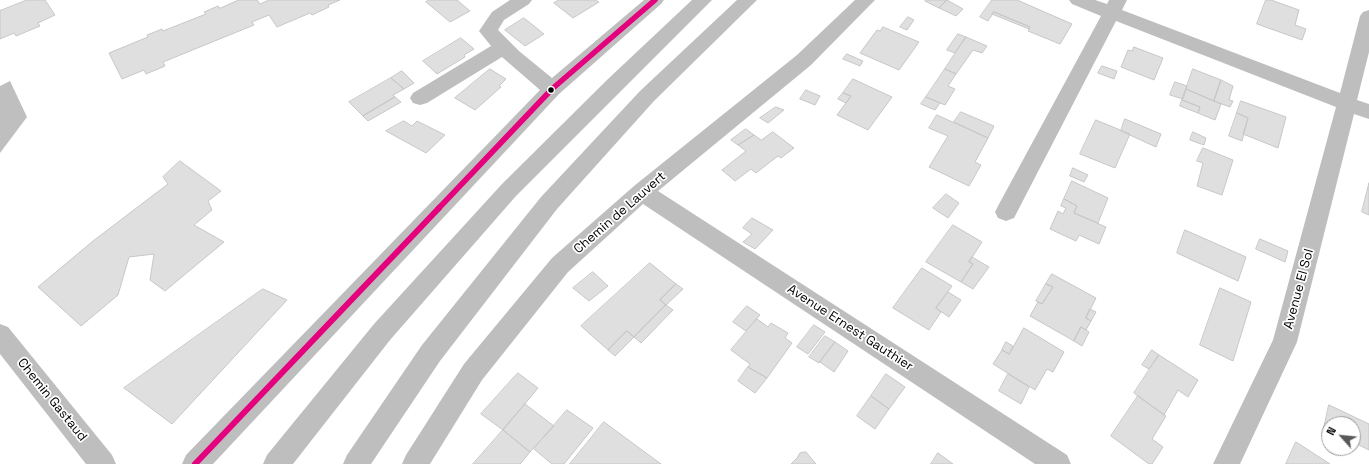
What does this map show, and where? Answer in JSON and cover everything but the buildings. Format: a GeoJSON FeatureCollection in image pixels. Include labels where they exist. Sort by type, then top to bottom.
{"type":"FeatureCollection","features":[{"type":"Feature","properties":{"kind":"main road"},"geometry":{"type":"LineString","coordinates":[[523,0],[498,16],[488,31],[503,47],[552,89]]}},
{"type":"Feature","properties":{"kind":"main road"},"geometry":{"type":"LineString","coordinates":[[194,464],[552,89],[655,0]]}},
{"type":"Feature","properties":{"kind":"main road"},"geometry":{"type":"LineString","coordinates":[[276,464],[382,332],[509,190],[615,84],[703,0]]}},
{"type":"Feature","properties":{"kind":"main road"},"geometry":{"type":"LineString","coordinates":[[356,464],[431,353],[548,204],[647,96],[748,0]]}},
{"type":"Feature","properties":{"kind":"main road","name":"Chemin de Lauvert"},"geometry":{"type":"LineString","coordinates":[[416,464],[473,372],[560,265],[642,192],[804,60],[866,0]]}},
{"type":"Feature","properties":{"kind":"main road"},"geometry":{"type":"LineString","coordinates":[[1078,0],[1114,6],[1369,112]]}},
{"type":"Feature","properties":{"kind":"main road"},"geometry":{"type":"LineString","coordinates":[[1006,212],[1114,6]]}},
{"type":"Feature","properties":{"kind":"main road","name":"Avenue El Sol"},"geometry":{"type":"LineString","coordinates":[[1226,464],[1285,342],[1369,16]]}},
{"type":"Feature","properties":{"kind":"main road"},"geometry":{"type":"LineString","coordinates":[[420,98],[503,47]]}},
{"type":"Feature","properties":{"kind":"main road","name":"Avenue Ernest Gauthier"},"geometry":{"type":"LineString","coordinates":[[642,192],[1058,464]]}},
{"type":"Feature","properties":{"kind":"main road","name":"Chemin Gastaud"},"geometry":{"type":"LineString","coordinates":[[0,335],[103,464]]}},
{"type":"Feature","properties":{"kind":"shaded area"},"geometry":{"type":"Polygon","coordinates":[[[10,81],[27,117],[0,153],[0,86],[10,81]]]}},
{"type":"Feature","properties":{"kind":"transit line"},"geometry":{"type":"LineString","coordinates":[[195,464],[552,89],[655,0]]}}]}
